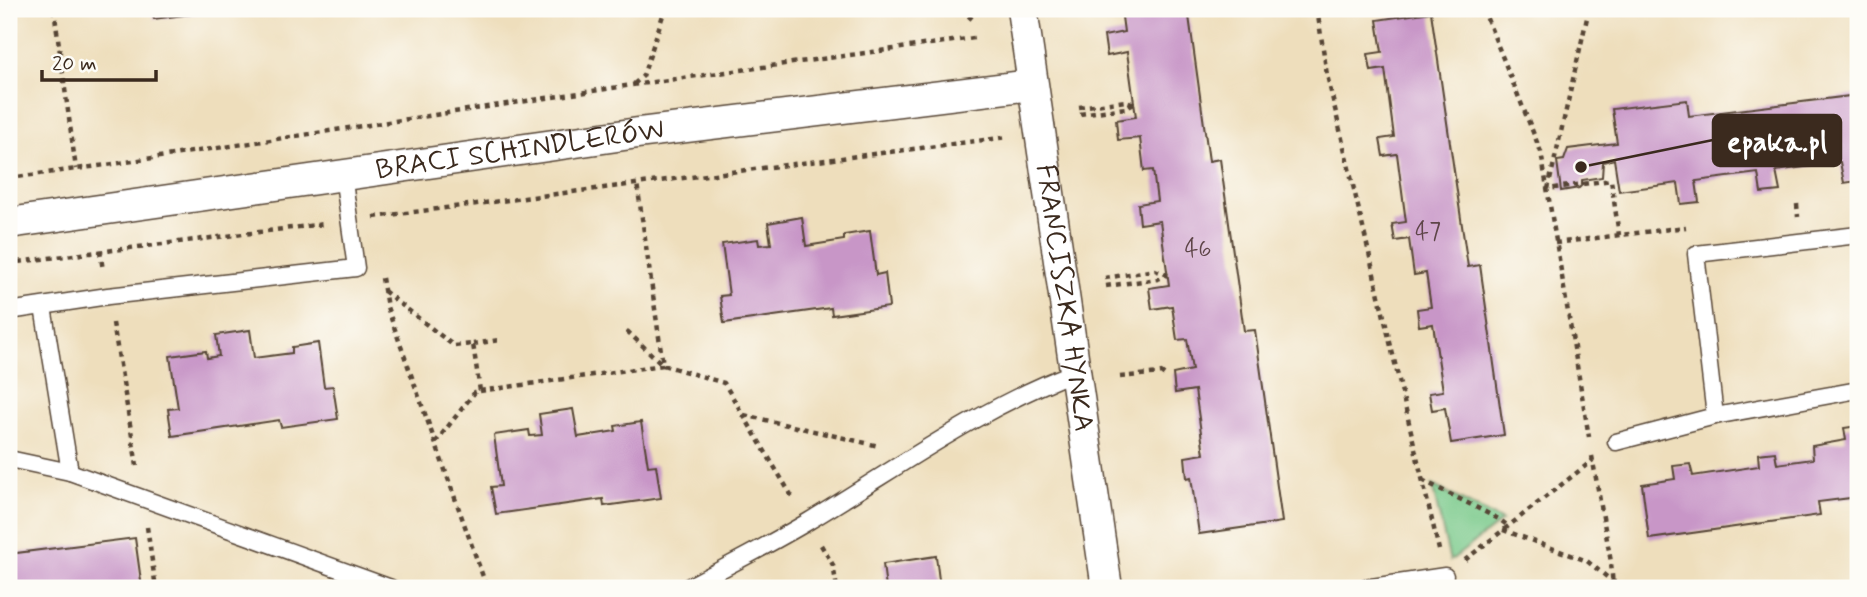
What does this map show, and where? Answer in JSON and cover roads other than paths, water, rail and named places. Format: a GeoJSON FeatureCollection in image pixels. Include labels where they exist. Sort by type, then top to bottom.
{"type":"FeatureCollection","features":[{"type":"Feature","properties":{"kind":"street","name":"FRANCISZKA HYNKA"},"geometry":{"type":"LineString","coordinates":[[1023,9],[1107,588]]}},
{"type":"Feature","properties":{"kind":"street","name":"BRACI SCHINDLERÓW"},"geometry":{"type":"LineString","coordinates":[[9,223],[638,132],[1032,85]]}},
{"type":"Feature","properties":{"kind":"lane"},"geometry":{"type":"LineString","coordinates":[[9,311],[108,296],[356,268],[343,175]]}},
{"type":"Feature","properties":{"kind":"lane"},"geometry":{"type":"LineString","coordinates":[[1715,416],[1696,254],[1858,235]]}},
{"type":"Feature","properties":{"kind":"lane"},"geometry":{"type":"LineString","coordinates":[[43,307],[70,472]]}},
{"type":"Feature","properties":{"kind":"lane"},"geometry":{"type":"LineString","coordinates":[[686,588],[807,522],[916,454],[1025,392],[1075,372]]}},
{"type":"Feature","properties":{"kind":"lane"},"geometry":{"type":"LineString","coordinates":[[1616,442],[1715,416],[1858,390]]}},
{"type":"Feature","properties":{"kind":"lane"},"geometry":{"type":"LineString","coordinates":[[9,459],[70,472],[391,588]]}},
{"type":"Feature","properties":{"kind":"lane"},"geometry":{"type":"LineString","coordinates":[[1366,588],[1445,576]]}},
{"type":"Feature","properties":{"kind":"place","name":"epaka.pl"},"geometry":{"type":"Point","coordinates":[1581,167]}}]}
